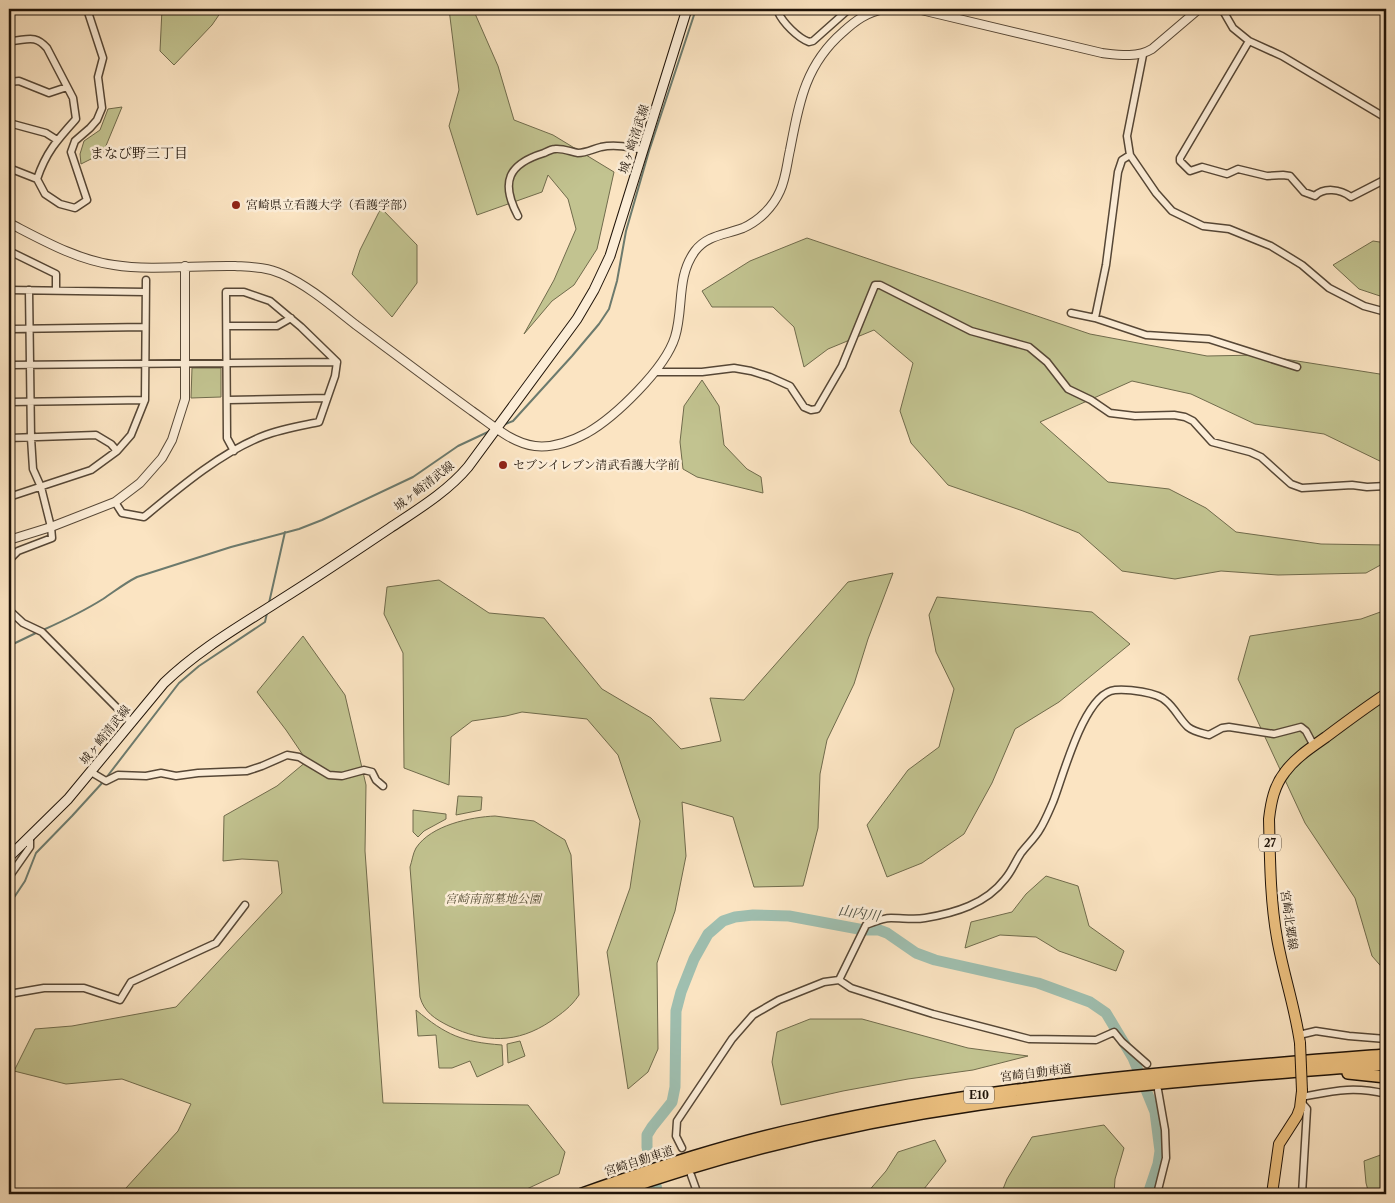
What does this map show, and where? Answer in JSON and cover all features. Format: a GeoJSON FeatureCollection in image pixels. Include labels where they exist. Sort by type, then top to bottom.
{"type":"FeatureCollection","features":[{"type":"Feature","properties":{"kind":"highway","name":"宮崎自動車道"},"geometry":{"type":"LineString","coordinates":[[582,1194],[668,1165],[766,1137],[910,1106],[1003,1091],[1111,1078],[1386,1054]]}},
{"type":"Feature","properties":{"kind":"highway","name":"宮崎自動車道"},"geometry":{"type":"LineString","coordinates":[[610,1194],[688,1168],[763,1148],[858,1126],[978,1105],[1068,1093],[1386,1064]]}},
{"type":"Feature","properties":{"kind":"highway"},"geometry":{"type":"LineString","coordinates":[[1242,1076],[1264,1078],[1348,1073],[1386,1077]]}},
{"type":"Feature","properties":{"kind":"main road","name":"城ヶ崎清武線"},"geometry":{"type":"LineString","coordinates":[[9,857],[68,799],[164,682],[180,666],[220,638],[313,580],[444,490],[460,476],[577,319],[594,290],[610,256],[687,9]]}},
{"type":"Feature","properties":{"kind":"main road","name":"宮崎北郷線"},"geometry":{"type":"LineString","coordinates":[[1272,1194],[1278,1144],[1296,1116],[1301,1097],[1297,1020],[1277,940],[1273,911],[1270,804],[1281,778],[1293,763],[1386,694]]}},
{"type":"Feature","properties":{"kind":"street"},"geometry":{"type":"LineString","coordinates":[[9,169],[37,178],[45,194],[60,204],[75,208],[87,200],[71,152],[75,141],[97,120],[102,108],[98,77],[103,58],[87,9]]}},
{"type":"Feature","properties":{"kind":"street"},"geometry":{"type":"LineString","coordinates":[[780,9],[778,12],[781,18],[803,40],[809,42],[813,41],[848,9]]}},
{"type":"Feature","properties":{"kind":"street"},"geometry":{"type":"LineString","coordinates":[[9,223],[59,248],[86,258],[114,265],[258,267],[281,274],[313,293],[495,431],[534,446],[548,446],[574,440],[606,420],[655,372],[669,353],[680,318],[684,269],[693,253],[717,235],[740,229],[750,224],[768,209],[781,187],[803,90],[813,68],[825,49],[847,28],[868,13],[884,9]]}},
{"type":"Feature","properties":{"kind":"street"},"geometry":{"type":"LineString","coordinates":[[916,9],[1102,53],[1122,56],[1143,55],[1152,50],[1199,9]]}},
{"type":"Feature","properties":{"kind":"street"},"geometry":{"type":"LineString","coordinates":[[1222,9],[1234,28],[1249,41],[1282,56],[1386,118]]}},
{"type":"Feature","properties":{"kind":"street"},"geometry":{"type":"LineString","coordinates":[[9,41],[33,38],[41,41],[47,48],[73,98],[76,119],[56,140],[42,164],[37,178]]}},
{"type":"Feature","properties":{"kind":"street"},"geometry":{"type":"LineString","coordinates":[[1249,41],[1180,158],[1182,163],[1190,171],[1202,167],[1227,174],[1238,169],[1267,176],[1290,176],[1304,192],[1311,196],[1326,190],[1345,192],[1350,197],[1386,180]]}},
{"type":"Feature","properties":{"kind":"street"},"geometry":{"type":"LineString","coordinates":[[1143,55],[1127,136],[1130,155],[1172,211],[1203,226],[1229,229],[1271,246],[1302,265],[1330,288],[1364,306],[1386,312]]}},
{"type":"Feature","properties":{"kind":"street"},"geometry":{"type":"LineString","coordinates":[[9,82],[19,82],[50,92],[67,87]]}},
{"type":"Feature","properties":{"kind":"street"},"geometry":{"type":"LineString","coordinates":[[9,123],[46,133],[56,140]]}},
{"type":"Feature","properties":{"kind":"street"},"geometry":{"type":"LineString","coordinates":[[518,216],[510,201],[510,180],[518,165],[529,158],[556,148],[579,153],[603,147],[624,146],[643,150]]}},
{"type":"Feature","properties":{"kind":"street"},"geometry":{"type":"LineString","coordinates":[[1096,318],[1106,265],[1118,172],[1122,160],[1130,155]]}},
{"type":"Feature","properties":{"kind":"street"},"geometry":{"type":"LineString","coordinates":[[9,251],[56,274],[56,290]]}},
{"type":"Feature","properties":{"kind":"street"},"geometry":{"type":"LineString","coordinates":[[9,540],[51,527],[115,502],[140,483],[162,458],[172,440],[185,399],[186,266]]}},
{"type":"Feature","properties":{"kind":"street"},"geometry":{"type":"LineString","coordinates":[[9,497],[91,470],[117,451],[131,435],[145,400],[146,280]]}},
{"type":"Feature","properties":{"kind":"street"},"geometry":{"type":"LineString","coordinates":[[655,372],[702,372],[734,368],[751,371],[790,386],[804,407],[812,410],[818,409],[842,366],[875,284],[971,332],[1029,347],[1047,362],[1068,389],[1091,400],[1110,413],[1128,416],[1174,415],[1185,417],[1193,421],[1212,442],[1250,452],[1261,457],[1291,484],[1302,488],[1352,485],[1367,487],[1386,486]]}},
{"type":"Feature","properties":{"kind":"street"},"geometry":{"type":"LineString","coordinates":[[9,290],[145,292]]}},
{"type":"Feature","properties":{"kind":"street"},"geometry":{"type":"LineString","coordinates":[[9,560],[18,551],[52,538],[41,487],[33,469],[30,402],[29,290]]}},
{"type":"Feature","properties":{"kind":"street"},"geometry":{"type":"LineString","coordinates":[[234,451],[227,438],[226,292],[244,292],[270,300],[337,362]]}},
{"type":"Feature","properties":{"kind":"street"},"geometry":{"type":"LineString","coordinates":[[1071,313],[1096,318],[1146,335],[1209,339],[1297,368]]}},
{"type":"Feature","properties":{"kind":"street"},"geometry":{"type":"LineString","coordinates":[[227,326],[277,326],[291,318]]}},
{"type":"Feature","properties":{"kind":"street"},"geometry":{"type":"LineString","coordinates":[[9,329],[145,327]]}},
{"type":"Feature","properties":{"kind":"street"},"geometry":{"type":"LineString","coordinates":[[115,502],[122,513],[144,517],[187,482],[234,451],[263,436],[319,422],[337,362]]}},
{"type":"Feature","properties":{"kind":"street"},"geometry":{"type":"LineString","coordinates":[[9,365],[337,362]]}},
{"type":"Feature","properties":{"kind":"street"},"geometry":{"type":"LineString","coordinates":[[228,400],[327,398]]}},
{"type":"Feature","properties":{"kind":"street"},"geometry":{"type":"LineString","coordinates":[[9,402],[145,400]]}},
{"type":"Feature","properties":{"kind":"street"},"geometry":{"type":"LineString","coordinates":[[9,438],[99,435],[117,451]]}},
{"type":"Feature","properties":{"kind":"street"},"geometry":{"type":"LineString","coordinates":[[9,610],[23,623],[42,632],[131,722]]}},
{"type":"Feature","properties":{"kind":"street"},"geometry":{"type":"LineString","coordinates":[[839,980],[866,925],[883,919],[917,919],[949,913],[978,902],[997,888],[1039,830],[1053,801],[1068,756],[1076,739],[1098,699],[1110,691],[1136,691],[1165,699],[1188,727],[1209,735],[1222,728],[1229,727],[1274,734],[1301,727],[1306,731],[1314,746]]}},
{"type":"Feature","properties":{"kind":"street"},"geometry":{"type":"LineString","coordinates":[[92,772],[106,780],[118,775],[146,776],[160,773],[176,776],[247,770],[262,766],[287,755],[299,757],[329,775],[342,776],[364,770],[372,772],[376,780],[383,786]]}},
{"type":"Feature","properties":{"kind":"street"},"geometry":{"type":"LineString","coordinates":[[9,877],[30,847],[30,838]]}},
{"type":"Feature","properties":{"kind":"street"},"geometry":{"type":"LineString","coordinates":[[9,994],[44,988],[84,988],[120,1000],[131,982],[216,943],[245,905]]}},
{"type":"Feature","properties":{"kind":"street"},"geometry":{"type":"LineString","coordinates":[[682,1148],[676,1136],[677,1121],[732,1039],[753,1015],[778,1000],[824,982],[839,980],[851,988],[933,1014],[1029,1039],[1096,1040],[1114,1032],[1122,1042],[1147,1064]]}},
{"type":"Feature","properties":{"kind":"street"},"geometry":{"type":"LineString","coordinates":[[1299,1039],[1316,1031],[1349,1036],[1386,1038]]}},
{"type":"Feature","properties":{"kind":"street"},"geometry":{"type":"LineString","coordinates":[[1302,1194],[1307,1109],[1301,1097],[1347,1089],[1361,1089],[1386,1094]]}},
{"type":"Feature","properties":{"kind":"street"},"geometry":{"type":"LineString","coordinates":[[1157,1194],[1166,1158],[1165,1130],[1158,1090]]}},
{"type":"Feature","properties":{"kind":"street"},"geometry":{"type":"LineString","coordinates":[[690,1175],[696,1189],[695,1194]]}},
{"type":"Feature","properties":{"kind":"green space"},"geometry":{"type":"Polygon","coordinates":[[[162,9],[223,9],[212,25],[174,65],[160,51],[162,9]]]}},
{"type":"Feature","properties":{"kind":"green space"},"geometry":{"type":"Polygon","coordinates":[[[449,9],[473,9],[498,66],[514,120],[553,135],[614,172],[597,249],[574,285],[552,301],[524,334],[554,280],[576,229],[568,199],[548,175],[542,192],[477,215],[449,126],[459,90],[449,9]]]}},
{"type":"Feature","properties":{"kind":"green space"},"geometry":{"type":"Polygon","coordinates":[[[122,107],[103,153],[81,164],[80,154],[84,141],[100,130],[108,109],[122,107]]]}},
{"type":"Feature","properties":{"kind":"green space"},"geometry":{"type":"Polygon","coordinates":[[[381,208],[417,245],[417,283],[392,317],[352,274],[360,250],[381,208]]]}},
{"type":"Feature","properties":{"kind":"green space"},"geometry":{"type":"Polygon","coordinates":[[[807,238],[1090,334],[1207,356],[1259,355],[1386,375],[1386,464],[1324,434],[1255,424],[1191,394],[1132,381],[1040,422],[1108,482],[1169,489],[1206,508],[1236,532],[1321,544],[1386,545],[1386,562],[1366,573],[1278,575],[1221,571],[1175,579],[1122,571],[1079,533],[948,485],[911,443],[900,411],[913,363],[874,330],[828,349],[804,367],[794,327],[773,307],[712,307],[702,291],[750,261],[807,238]]]}},
{"type":"Feature","properties":{"kind":"green space"},"geometry":{"type":"Polygon","coordinates":[[[1373,241],[1386,243],[1386,298],[1359,289],[1333,265],[1373,241]]]}},
{"type":"Feature","properties":{"kind":"green space"},"geometry":{"type":"Polygon","coordinates":[[[192,368],[221,368],[221,397],[191,398],[192,368]]]}},
{"type":"Feature","properties":{"kind":"green space"},"geometry":{"type":"Polygon","coordinates":[[[702,380],[719,406],[724,445],[747,469],[761,477],[763,493],[697,477],[683,469],[680,442],[684,406],[702,380]]]}},
{"type":"Feature","properties":{"kind":"green space"},"geometry":{"type":"Polygon","coordinates":[[[893,573],[868,639],[854,684],[827,740],[820,774],[818,828],[803,886],[754,887],[733,817],[682,802],[686,856],[675,911],[657,963],[658,1049],[648,1072],[628,1089],[607,952],[630,888],[640,821],[618,755],[587,719],[522,712],[472,721],[451,737],[449,785],[404,768],[403,653],[384,614],[387,587],[439,580],[489,613],[544,618],[602,689],[651,718],[681,749],[721,741],[710,698],[744,700],[848,582],[893,573]]]}},
{"type":"Feature","properties":{"kind":"green space"},"geometry":{"type":"Polygon","coordinates":[[[937,597],[1092,612],[1130,644],[1059,702],[1015,729],[992,783],[964,834],[922,863],[887,877],[867,825],[908,770],[939,747],[954,689],[936,652],[929,615],[937,597]]]}},
{"type":"Feature","properties":{"kind":"green space"},"geometry":{"type":"Polygon","coordinates":[[[1386,610],[1386,972],[1372,956],[1355,898],[1305,823],[1238,679],[1250,636],[1361,619],[1386,610]]]}},
{"type":"Feature","properties":{"kind":"green space"},"geometry":{"type":"Polygon","coordinates":[[[303,636],[345,695],[366,785],[365,851],[383,1103],[528,1105],[565,1152],[559,1174],[516,1194],[124,1194],[126,1188],[178,1131],[191,1104],[122,1079],[66,1084],[14,1071],[35,1029],[72,1026],[176,1007],[282,893],[278,861],[242,859],[223,861],[224,816],[277,786],[307,761],[257,692],[303,636]]]}},
{"type":"Feature","properties":{"kind":"green space"},"geometry":{"type":"Polygon","coordinates":[[[458,796],[482,797],[481,810],[456,815],[458,796]]]}},
{"type":"Feature","properties":{"kind":"green space"},"geometry":{"type":"Polygon","coordinates":[[[413,810],[446,814],[446,819],[424,831],[418,837],[413,832],[413,810]]]}},
{"type":"Feature","properties":{"kind":"green space","name":"宮崎南部墓地公園"},"geometry":{"type":"Polygon","coordinates":[[[495,816],[534,821],[565,840],[571,855],[579,995],[563,1012],[538,1029],[513,1037],[488,1038],[462,1032],[449,1026],[431,1015],[424,1007],[420,997],[410,867],[416,848],[431,833],[463,820],[495,816]]]}},
{"type":"Feature","properties":{"kind":"green space"},"geometry":{"type":"Polygon","coordinates":[[[1046,876],[1078,886],[1089,926],[1124,951],[1116,971],[1059,951],[1036,937],[1000,935],[965,948],[971,922],[1012,912],[1026,894],[1046,876]]]}},
{"type":"Feature","properties":{"kind":"green space"},"geometry":{"type":"Polygon","coordinates":[[[416,1010],[436,1026],[455,1036],[476,1042],[502,1045],[503,1065],[477,1077],[470,1061],[452,1068],[439,1068],[436,1035],[418,1036],[416,1010]]]}},
{"type":"Feature","properties":{"kind":"green space"},"geometry":{"type":"Polygon","coordinates":[[[810,1019],[862,1019],[968,1048],[1028,1056],[973,1070],[908,1079],[781,1105],[772,1062],[777,1032],[810,1019]]]}},
{"type":"Feature","properties":{"kind":"green space"},"geometry":{"type":"Polygon","coordinates":[[[520,1041],[525,1056],[508,1063],[507,1044],[520,1041]]]}},
{"type":"Feature","properties":{"kind":"green space"},"geometry":{"type":"Polygon","coordinates":[[[1104,1125],[1124,1148],[1115,1179],[1114,1194],[1001,1194],[1007,1179],[1032,1137],[1104,1125]]]}},
{"type":"Feature","properties":{"kind":"green space"},"geometry":{"type":"Polygon","coordinates":[[[935,1140],[946,1161],[920,1194],[866,1194],[886,1171],[898,1152],[935,1140]]]}},
{"type":"Feature","properties":{"kind":"green space"},"geometry":{"type":"Polygon","coordinates":[[[1386,1153],[1386,1194],[1369,1194],[1364,1161],[1386,1153]]]}},
{"type":"Feature","properties":{"kind":"waterway"},"geometry":{"type":"LineString","coordinates":[[503,425],[513,421],[572,356],[609,309],[617,281],[626,231],[649,151],[696,9]]}},
{"type":"Feature","properties":{"kind":"waterway"},"geometry":{"type":"LineString","coordinates":[[43,630],[88,608],[137,577],[231,547],[299,529],[322,520],[413,477],[458,446],[490,431]]}},
{"type":"Feature","properties":{"kind":"waterway"},"geometry":{"type":"LineString","coordinates":[[269,603],[285,532]]}},
{"type":"Feature","properties":{"kind":"waterway"},"geometry":{"type":"LineString","coordinates":[[106,778],[179,683],[199,666],[265,622],[267,613]]}},
{"type":"Feature","properties":{"kind":"waterway"},"geometry":{"type":"LineString","coordinates":[[9,646],[38,632]]}},
{"type":"Feature","properties":{"kind":"waterway"},"geometry":{"type":"LineString","coordinates":[[9,905],[25,881],[36,853],[103,782]]}},
{"type":"Feature","properties":{"kind":"waterway","name":"山内川"},"geometry":{"type":"LineString","coordinates":[[658,1194],[647,1147],[647,1135],[672,1102],[675,1087],[676,1011],[681,992],[694,959],[708,934],[723,921],[735,917],[753,915],[789,916],[864,930],[879,930],[887,933],[916,953],[935,960],[1038,983],[1090,1002],[1106,1013],[1133,1058],[1155,1112],[1160,1151],[1158,1164],[1148,1194]]}},
{"type":"Feature","properties":{"kind":"place","name":"宮崎県立看護大学（看護学部）"},"geometry":{"type":"Point","coordinates":[236,205]}},
{"type":"Feature","properties":{"kind":"place","name":"セブンイレブン清武看護大学前"},"geometry":{"type":"Point","coordinates":[503,465]}},
{"type":"Feature","properties":{"kind":"district","name":"まなび野三丁目"},"geometry":{"type":"Point","coordinates":[139,153]}}]}
